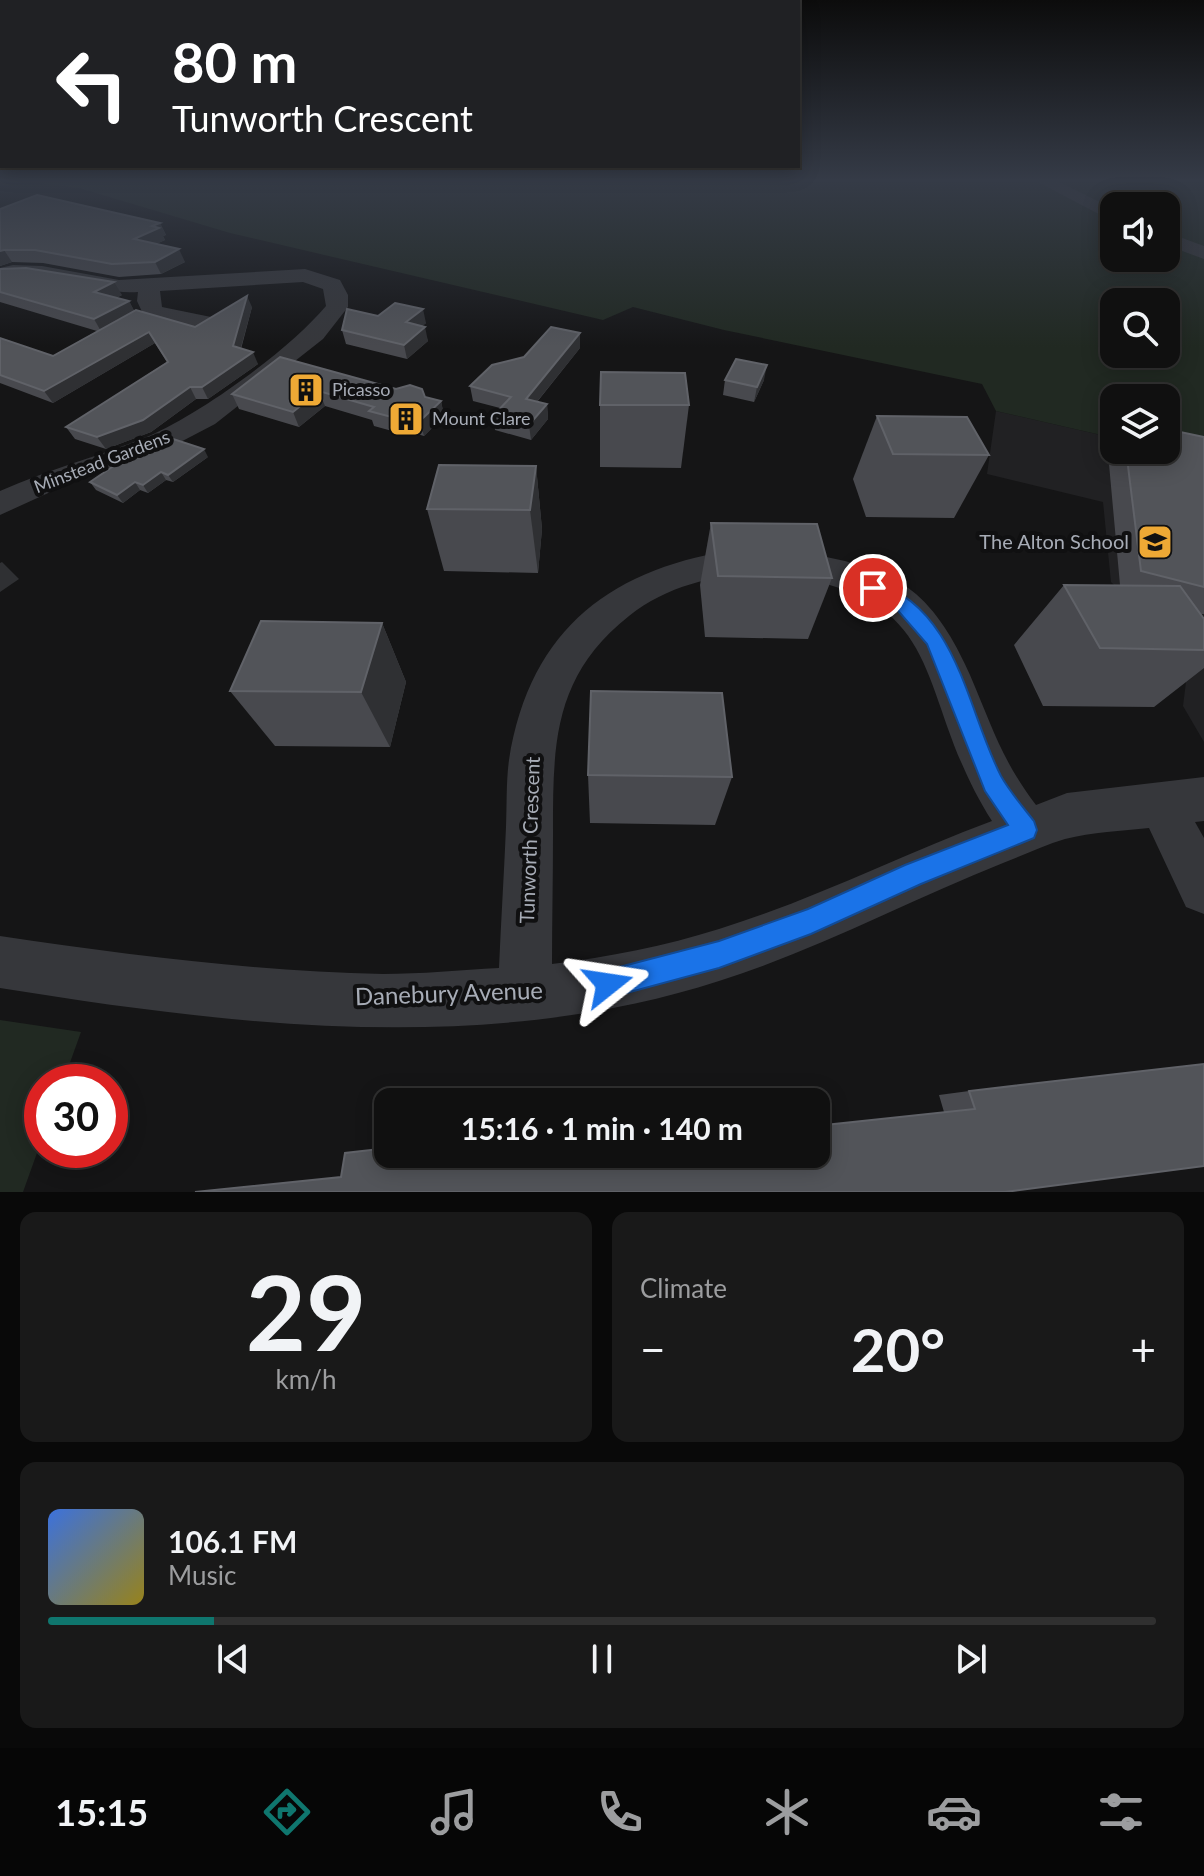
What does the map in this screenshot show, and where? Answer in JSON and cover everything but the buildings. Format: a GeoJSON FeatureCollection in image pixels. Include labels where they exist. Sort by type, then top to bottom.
{"type":"FeatureCollection","features":[{"type":"Feature","properties":{"kind":"street"},"geometry":{"type":"LineString","coordinates":[[1180,244],[1204,253]]}},
{"type":"Feature","properties":{"kind":"street","name":"Minstead Gardens"},"geometry":{"type":"LineString","coordinates":[[0,504],[57,477],[159,442],[205,418],[315,334],[337,307],[337,295],[332,285],[305,275],[91,286],[24,268],[5,272]]}},
{"type":"Feature","properties":{"kind":"street"},"geometry":{"type":"LineString","coordinates":[[150,285],[148,301],[152,311],[180,320],[208,323]]}},
{"type":"Feature","properties":{"kind":"street","name":"Tunworth Crescent"},"geometry":{"type":"LineString","coordinates":[[525,994],[531,757],[548,698],[556,675],[605,611],[638,589],[670,577],[713,564],[753,561],[846,574],[901,601],[934,638],[949,668],[993,784],[1026,830]]}},
{"type":"Feature","properties":{"kind":"street"},"geometry":{"type":"LineString","coordinates":[[1182,801],[1204,889]]}},
{"type":"Feature","properties":{"kind":"street","name":"Danebury Avenue"},"geometry":{"type":"LineString","coordinates":[[0,962],[142,984],[385,1001],[525,994],[608,984],[719,955],[824,916],[914,874],[1067,816],[1182,801]]}},
{"type":"Feature","properties":{"kind":"shaded area"},"geometry":{"type":"Polygon","coordinates":[[[241,236],[1100,236],[1100,272],[1180,272],[1180,236],[1204,236],[1204,458],[1180,453],[1180,384],[1100,384],[1100,435],[996,411],[982,384],[724,330],[633,307],[603,320],[241,236]]]}},
{"type":"Feature","properties":{"kind":"shaded area","name":"The Alton School"},"geometry":{"type":"Polygon","coordinates":[[[996,411],[1100,435],[1100,464],[1180,464],[1180,453],[1204,458],[1204,742],[1183,706],[1189,658],[1111,582],[1103,502],[987,474],[996,411]]]}},
{"type":"Feature","properties":{"kind":"shaded area"},"geometry":{"type":"Polygon","coordinates":[[[0,1020],[81,1032],[69,1064],[24,1064],[24,1168],[32,1168],[23,1192],[0,1192],[0,1020]]]}},
{"type":"Feature","properties":{"kind":"place","name":"Picasso"},"geometry":{"type":"Point","coordinates":[306,390]}},
{"type":"Feature","properties":{"kind":"place","name":"Mount Clare"},"geometry":{"type":"Point","coordinates":[406,419]}},
{"type":"Feature","properties":{"kind":"place","name":"The Alton School"},"geometry":{"type":"Point","coordinates":[1155,542]}},
{"type":"Feature","properties":{"kind":"route"},"geometry":{"type":"LineString","coordinates":[[608,984],[719,955],[811,921],[914,874],[1026,830],[993,784],[979,754],[949,668],[934,638],[901,601],[873,588]]}}]}
